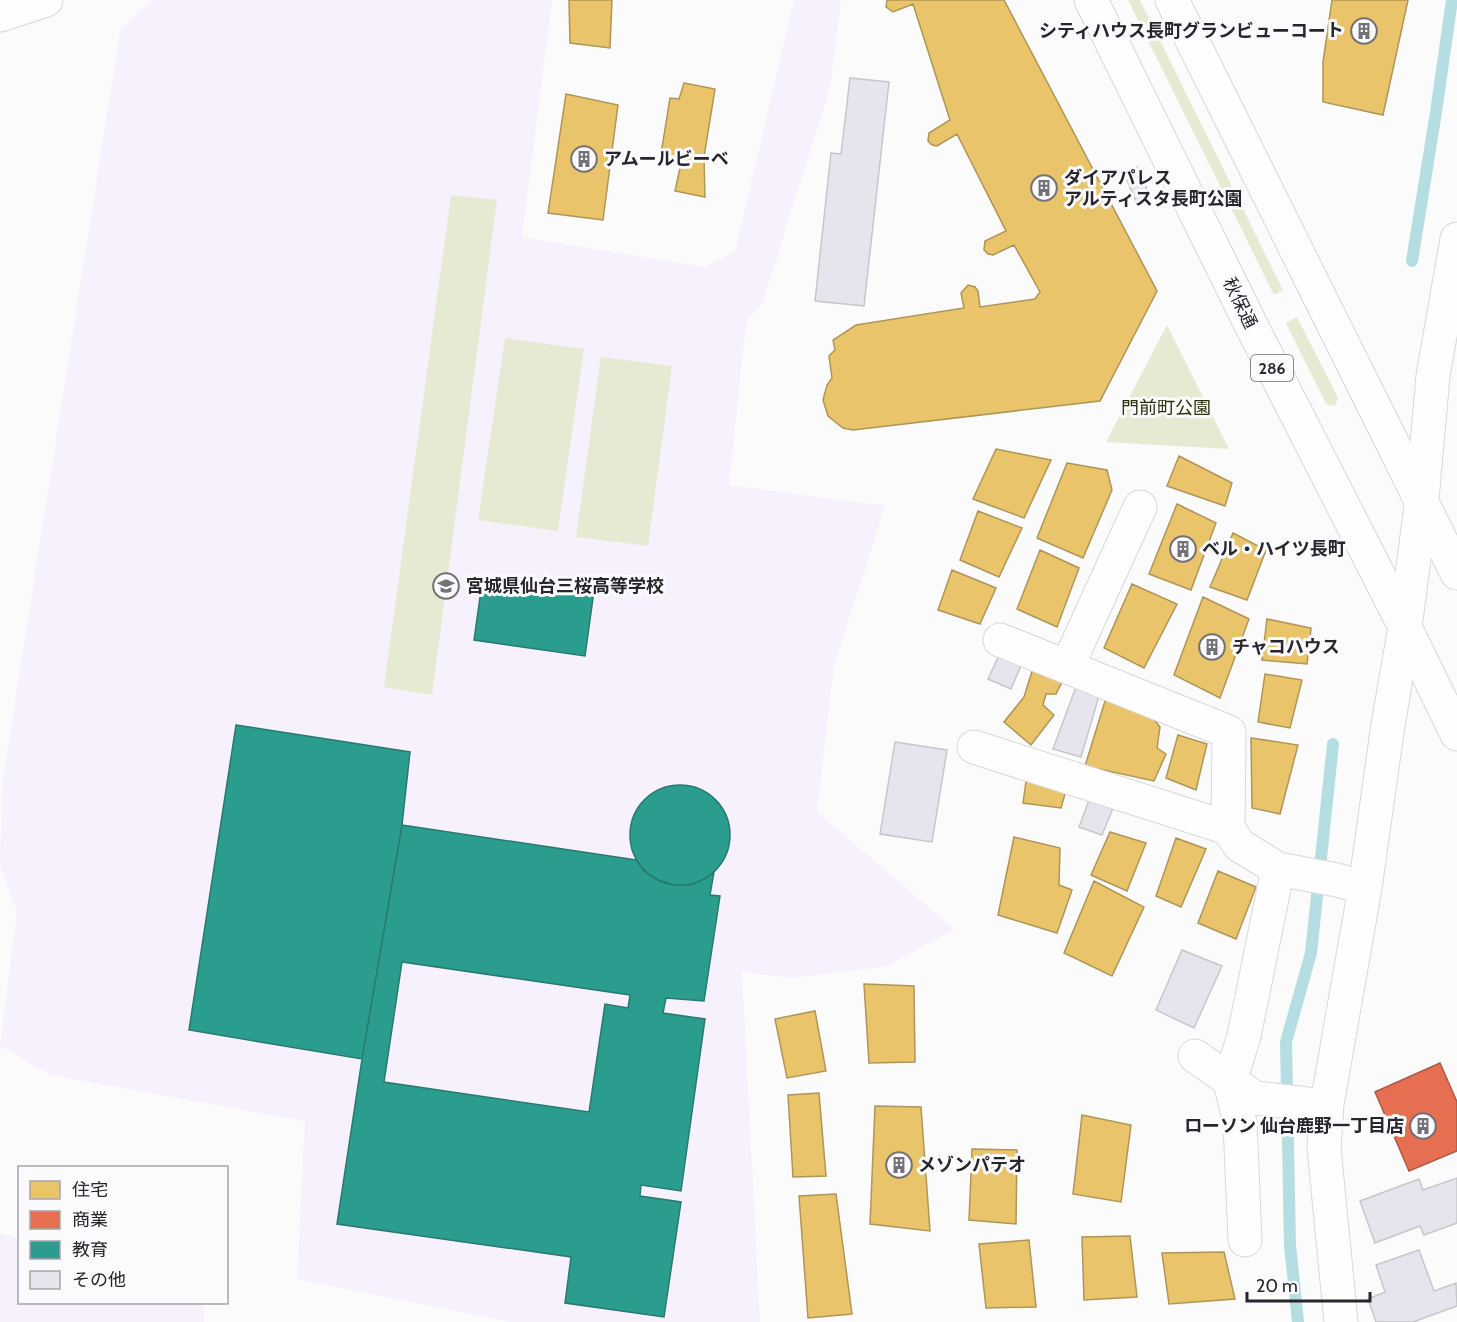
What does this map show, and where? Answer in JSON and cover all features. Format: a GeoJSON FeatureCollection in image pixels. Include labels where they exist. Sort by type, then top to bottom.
{"type":"FeatureCollection","features":[{"type":"Feature","properties":{"kind":"main road"},"geometry":{"type":"LineString","coordinates":[[0,15],[46,0]]}},
{"type":"Feature","properties":{"kind":"main road","name":"秋保通"},"geometry":{"type":"LineString","coordinates":[[1091,0],[1256,336],[1405,627],[1457,734]]}},
{"type":"Feature","properties":{"kind":"main road"},"geometry":{"type":"LineString","coordinates":[[1172,0],[1457,573]]}},
{"type":"Feature","properties":{"kind":"main road"},"geometry":{"type":"LineString","coordinates":[[1341,1322],[1322,1105],[1351,884],[1388,725],[1405,627],[1422,499],[1433,376],[1457,239]]}},
{"type":"Feature","properties":{"kind":"main road"},"geometry":{"type":"LineString","coordinates":[[1441,332],[1457,364]]}},
{"type":"Feature","properties":{"kind":"main road"},"geometry":{"type":"LineString","coordinates":[[1067,667],[1140,507]]}},
{"type":"Feature","properties":{"kind":"main road"},"geometry":{"type":"LineString","coordinates":[[1000,640],[1228,732],[1228,828],[1239,845],[1287,871],[1351,884]]}},
{"type":"Feature","properties":{"kind":"main road"},"geometry":{"type":"LineString","coordinates":[[974,747],[1228,828]]}},
{"type":"Feature","properties":{"kind":"main road"},"geometry":{"type":"LineString","coordinates":[[1245,1240],[1240,1123],[1244,1036],[1287,871]]}},
{"type":"Feature","properties":{"kind":"main road"},"geometry":{"type":"LineString","coordinates":[[1195,1056],[1243,1090],[1322,1105]]}},
{"type":"Feature","properties":{"kind":"shaded area","name":"宮城県仙台三桜高等学校"},"geometry":{"type":"Polygon","coordinates":[[[152,0],[552,0],[522,237],[705,267],[735,252],[794,0],[841,0],[830,88],[763,301],[746,323],[729,485],[885,506],[834,666],[817,812],[955,930],[883,967],[792,978],[742,972],[760,1322],[510,1322],[297,1279],[305,1121],[51,1075],[0,1046],[17,911],[0,866],[2,785],[120,31],[152,0]]]}},
{"type":"Feature","properties":{"kind":"shaded area"},"geometry":{"type":"Polygon","coordinates":[[[0,1233],[18,1238],[18,1304],[204,1304],[204,1322],[0,1322],[0,1233]]]}},
{"type":"Feature","properties":{"kind":"green space"},"geometry":{"type":"Polygon","coordinates":[[[1128,0],[1140,0],[1283,290],[1274,295],[1128,0]]]}},
{"type":"Feature","properties":{"kind":"green space"},"geometry":{"type":"Polygon","coordinates":[[[451,195],[497,200],[432,695],[384,687],[451,195]]]}},
{"type":"Feature","properties":{"kind":"green space"},"geometry":{"type":"Polygon","coordinates":[[[1297,317],[1338,398],[1335,406],[1326,404],[1286,323],[1297,317]]]}},
{"type":"Feature","properties":{"kind":"green space","name":"門前町公園"},"geometry":{"type":"Polygon","coordinates":[[[1167,325],[1229,449],[1106,442],[1167,325]]]}},
{"type":"Feature","properties":{"kind":"green space"},"geometry":{"type":"Polygon","coordinates":[[[505,338],[584,349],[558,531],[478,520],[505,338]]]}},
{"type":"Feature","properties":{"kind":"green space"},"geometry":{"type":"Polygon","coordinates":[[[601,357],[672,366],[648,546],[576,537],[601,357]]]}},
{"type":"Feature","properties":{"kind":"building: 住宅"},"geometry":{"type":"Polygon","coordinates":[[[569,0],[612,0],[610,48],[570,43],[569,0]]]}},
{"type":"Feature","properties":{"kind":"building: 住宅","name":"ダイアパレス アルティスタ長町公園"},"geometry":{"type":"Polygon","coordinates":[[[887,0],[1004,0],[1157,291],[1100,401],[853,430],[843,428],[828,416],[823,400],[827,385],[832,378],[829,356],[835,350],[833,340],[856,325],[964,308],[961,293],[968,285],[975,287],[978,291],[980,307],[1035,299],[1040,292],[1014,245],[993,255],[984,250],[985,241],[1006,231],[957,134],[937,146],[928,141],[929,133],[950,120],[913,4],[893,12],[886,7],[887,0]]]}},
{"type":"Feature","properties":{"kind":"building: 住宅","name":"シティハウス長町グランビューコート"},"geometry":{"type":"Polygon","coordinates":[[[1332,0],[1408,0],[1383,115],[1323,102],[1323,62],[1332,0]]]}},
{"type":"Feature","properties":{"kind":"building: 住宅"},"geometry":{"type":"Polygon","coordinates":[[[684,83],[715,89],[704,157],[705,197],[675,191],[682,159],[661,154],[670,98],[679,99],[684,83]]]}},
{"type":"Feature","properties":{"kind":"building: 住宅","name":"アムールビーベ"},"geometry":{"type":"Polygon","coordinates":[[[566,94],[618,105],[603,220],[548,213],[566,94]]]}},
{"type":"Feature","properties":{"kind":"building: 住宅"},"geometry":{"type":"Polygon","coordinates":[[[996,449],[1051,460],[1024,518],[973,499],[996,449]]]}},
{"type":"Feature","properties":{"kind":"building: 住宅"},"geometry":{"type":"Polygon","coordinates":[[[1179,456],[1232,483],[1225,506],[1167,486],[1179,456]]]}},
{"type":"Feature","properties":{"kind":"building: 住宅"},"geometry":{"type":"Polygon","coordinates":[[[1067,463],[1107,470],[1112,490],[1083,558],[1037,538],[1067,463]]]}},
{"type":"Feature","properties":{"kind":"building: 住宅","name":"ベル・ハイツ長町"},"geometry":{"type":"Polygon","coordinates":[[[1177,504],[1216,523],[1191,590],[1149,574],[1177,504]]]}},
{"type":"Feature","properties":{"kind":"building: 住宅"},"geometry":{"type":"Polygon","coordinates":[[[978,511],[1022,528],[999,577],[960,560],[978,511]]]}},
{"type":"Feature","properties":{"kind":"building: 住宅"},"geometry":{"type":"Polygon","coordinates":[[[1233,533],[1266,550],[1247,600],[1210,587],[1233,533]]]}},
{"type":"Feature","properties":{"kind":"building: 住宅"},"geometry":{"type":"Polygon","coordinates":[[[1040,550],[1079,568],[1057,627],[1017,609],[1040,550]]]}},
{"type":"Feature","properties":{"kind":"building: 住宅"},"geometry":{"type":"Polygon","coordinates":[[[952,570],[996,588],[980,624],[938,610],[952,570]]]}},
{"type":"Feature","properties":{"kind":"building: 住宅"},"geometry":{"type":"Polygon","coordinates":[[[1132,584],[1177,604],[1144,668],[1104,648],[1132,584]]]}},
{"type":"Feature","properties":{"kind":"building: 住宅","name":"チャコハウス"},"geometry":{"type":"Polygon","coordinates":[[[1203,597],[1249,619],[1220,698],[1174,675],[1203,597]]]}},
{"type":"Feature","properties":{"kind":"building: 住宅"},"geometry":{"type":"Polygon","coordinates":[[[1267,619],[1311,628],[1307,664],[1262,660],[1267,619]]]}},
{"type":"Feature","properties":{"kind":"building: 住宅"},"geometry":{"type":"Polygon","coordinates":[[[1033,668],[1064,678],[1056,694],[1046,694],[1043,705],[1054,715],[1031,745],[1004,722],[1024,697],[1033,668]]]}},
{"type":"Feature","properties":{"kind":"building: 住宅"},"geometry":{"type":"Polygon","coordinates":[[[1265,674],[1302,680],[1290,728],[1258,722],[1265,674]]]}},
{"type":"Feature","properties":{"kind":"building: 住宅"},"geometry":{"type":"Polygon","coordinates":[[[1106,698],[1149,713],[1160,727],[1157,748],[1166,754],[1154,781],[1085,766],[1106,698]]]}},
{"type":"Feature","properties":{"kind":"building: 住宅"},"geometry":{"type":"Polygon","coordinates":[[[1178,735],[1207,744],[1196,790],[1166,778],[1178,735]]]}},
{"type":"Feature","properties":{"kind":"building: 住宅"},"geometry":{"type":"Polygon","coordinates":[[[1251,738],[1298,745],[1280,814],[1252,808],[1251,738]]]}},
{"type":"Feature","properties":{"kind":"building: 住宅"},"geometry":{"type":"Polygon","coordinates":[[[1027,774],[1067,787],[1061,808],[1023,803],[1027,774]]]}},
{"type":"Feature","properties":{"kind":"building: 住宅"},"geometry":{"type":"Polygon","coordinates":[[[1110,832],[1146,843],[1127,891],[1091,875],[1110,832]]]}},
{"type":"Feature","properties":{"kind":"building: 住宅"},"geometry":{"type":"Polygon","coordinates":[[[1014,837],[1060,848],[1059,885],[1072,890],[1057,933],[998,915],[1014,837]]]}},
{"type":"Feature","properties":{"kind":"building: 住宅"},"geometry":{"type":"Polygon","coordinates":[[[1176,838],[1206,849],[1181,907],[1156,896],[1176,838]]]}},
{"type":"Feature","properties":{"kind":"building: 住宅"},"geometry":{"type":"Polygon","coordinates":[[[1218,871],[1256,887],[1236,939],[1198,923],[1218,871]]]}},
{"type":"Feature","properties":{"kind":"building: 住宅"},"geometry":{"type":"Polygon","coordinates":[[[1094,881],[1144,907],[1112,976],[1064,953],[1094,881]]]}},
{"type":"Feature","properties":{"kind":"building: 住宅"},"geometry":{"type":"Polygon","coordinates":[[[864,984],[914,986],[915,1062],[869,1063],[864,984]]]}},
{"type":"Feature","properties":{"kind":"building: 住宅"},"geometry":{"type":"Polygon","coordinates":[[[815,1011],[826,1071],[787,1078],[775,1019],[815,1011]]]}},
{"type":"Feature","properties":{"kind":"building: 住宅"},"geometry":{"type":"Polygon","coordinates":[[[819,1093],[826,1176],[793,1177],[788,1095],[819,1093]]]}},
{"type":"Feature","properties":{"kind":"building: 住宅","name":"メゾンパテオ"},"geometry":{"type":"Polygon","coordinates":[[[875,1106],[921,1107],[930,1231],[870,1224],[875,1106]]]}},
{"type":"Feature","properties":{"kind":"building: 住宅"},"geometry":{"type":"Polygon","coordinates":[[[1082,1115],[1131,1125],[1121,1202],[1073,1194],[1082,1115]]]}},
{"type":"Feature","properties":{"kind":"building: 住宅"},"geometry":{"type":"Polygon","coordinates":[[[972,1149],[1017,1150],[1016,1224],[969,1220],[972,1149]]]}},
{"type":"Feature","properties":{"kind":"building: 住宅"},"geometry":{"type":"Polygon","coordinates":[[[836,1194],[852,1314],[808,1318],[799,1196],[836,1194]]]}},
{"type":"Feature","properties":{"kind":"building: 住宅"},"geometry":{"type":"Polygon","coordinates":[[[1130,1236],[1137,1297],[1084,1300],[1082,1237],[1130,1236]]]}},
{"type":"Feature","properties":{"kind":"building: 住宅"},"geometry":{"type":"Polygon","coordinates":[[[1029,1240],[1036,1307],[986,1308],[979,1244],[1029,1240]]]}},
{"type":"Feature","properties":{"kind":"building: 住宅"},"geometry":{"type":"Polygon","coordinates":[[[1224,1252],[1235,1299],[1169,1304],[1162,1253],[1224,1252]]]}},
{"type":"Feature","properties":{"kind":"building: 商業","name":"ローソン 仙台鹿野一丁目店"},"geometry":{"type":"Polygon","coordinates":[[[1440,1063],[1457,1102],[1457,1151],[1409,1171],[1375,1092],[1440,1063]]]}},
{"type":"Feature","properties":{"kind":"building: 教育"},"geometry":{"type":"Polygon","coordinates":[[[483,576],[594,591],[585,656],[474,640],[483,576]]]}},
{"type":"Feature","properties":{"kind":"building: 教育"},"geometry":{"type":"Polygon","coordinates":[[[236,725],[410,752],[402,825],[362,1059],[189,1030],[236,725]]]}},
{"type":"Feature","properties":{"kind":"building: 教育"},"geometry":{"type":"Polygon","coordinates":[[[680,785],[699,789],[716,799],[726,816],[730,835],[726,854],[716,871],[699,881],[680,885],[661,881],[644,871],[634,854],[630,835],[634,816],[644,799],[661,789],[680,785]]]}},
{"type":"Feature","properties":{"kind":"building: 教育"},"geometry":{"type":"Polygon","coordinates":[[[402,825],[636,860],[644,871],[658,880],[674,885],[691,885],[714,872],[710,895],[720,896],[704,1001],[666,998],[663,1013],[705,1019],[681,1191],[641,1185],[640,1196],[681,1202],[664,1317],[565,1303],[571,1257],[337,1224],[362,1059],[402,825]],[[402,962],[384,1082],[589,1112],[605,1004],[628,1008],[630,995],[402,962]]]}},
{"type":"Feature","properties":{"kind":"building: その他"},"geometry":{"type":"Polygon","coordinates":[[[850,78],[889,82],[864,306],[815,301],[831,153],[841,154],[850,78]]]}},
{"type":"Feature","properties":{"kind":"building: その他"},"geometry":{"type":"Polygon","coordinates":[[[1137,167],[1152,200],[1138,206],[1124,173],[1137,167]]]}},
{"type":"Feature","properties":{"kind":"building: その他"},"geometry":{"type":"Polygon","coordinates":[[[1002,649],[1025,656],[1011,689],[988,679],[1002,649]]]}},
{"type":"Feature","properties":{"kind":"building: その他"},"geometry":{"type":"Polygon","coordinates":[[[1077,684],[1101,689],[1081,757],[1053,749],[1077,684]]]}},
{"type":"Feature","properties":{"kind":"building: その他"},"geometry":{"type":"Polygon","coordinates":[[[895,742],[947,750],[932,842],[880,834],[895,742]]]}},
{"type":"Feature","properties":{"kind":"building: その他"},"geometry":{"type":"Polygon","coordinates":[[[1092,792],[1116,801],[1102,835],[1079,827],[1092,792]]]}},
{"type":"Feature","properties":{"kind":"building: その他"},"geometry":{"type":"Polygon","coordinates":[[[1182,950],[1222,966],[1194,1028],[1156,1010],[1182,950]]]}},
{"type":"Feature","properties":{"kind":"building: その他"},"geometry":{"type":"Polygon","coordinates":[[[1457,1178],[1457,1223],[1424,1235],[1420,1226],[1375,1243],[1360,1201],[1419,1179],[1423,1190],[1457,1178]]]}},
{"type":"Feature","properties":{"kind":"building: その他"},"geometry":{"type":"Polygon","coordinates":[[[1419,1250],[1434,1291],[1456,1283],[1457,1306],[1413,1322],[1376,1322],[1368,1299],[1385,1292],[1376,1265],[1419,1250]]]}},
{"type":"Feature","properties":{"kind":"waterway"},"geometry":{"type":"LineString","coordinates":[[1412,261],[1452,0]]}},
{"type":"Feature","properties":{"kind":"waterway"},"geometry":{"type":"LineString","coordinates":[[1298,1322],[1290,1245],[1286,1042],[1311,953],[1333,744]]}},
{"type":"Feature","properties":{"kind":"place","name":"シティハウス長町グランビューコート"},"geometry":{"type":"Point","coordinates":[1364,31]}},
{"type":"Feature","properties":{"kind":"place","name":"アムールビーベ"},"geometry":{"type":"Point","coordinates":[584,159]}},
{"type":"Feature","properties":{"kind":"place","name":"ダイアパレス アルティスタ長町公園"},"geometry":{"type":"Point","coordinates":[1044,188]}},
{"type":"Feature","properties":{"kind":"place","name":"ベル・ハイツ長町"},"geometry":{"type":"Point","coordinates":[1183,549]}},
{"type":"Feature","properties":{"kind":"place","name":"宮城県仙台三桜高等学校"},"geometry":{"type":"Point","coordinates":[446,586]}},
{"type":"Feature","properties":{"kind":"place","name":"チャコハウス"},"geometry":{"type":"Point","coordinates":[1212,647]}},
{"type":"Feature","properties":{"kind":"place","name":"ローソン 仙台鹿野一丁目店"},"geometry":{"type":"Point","coordinates":[1423,1126]}},
{"type":"Feature","properties":{"kind":"place","name":"メゾンパテオ"},"geometry":{"type":"Point","coordinates":[899,1165]}}]}
